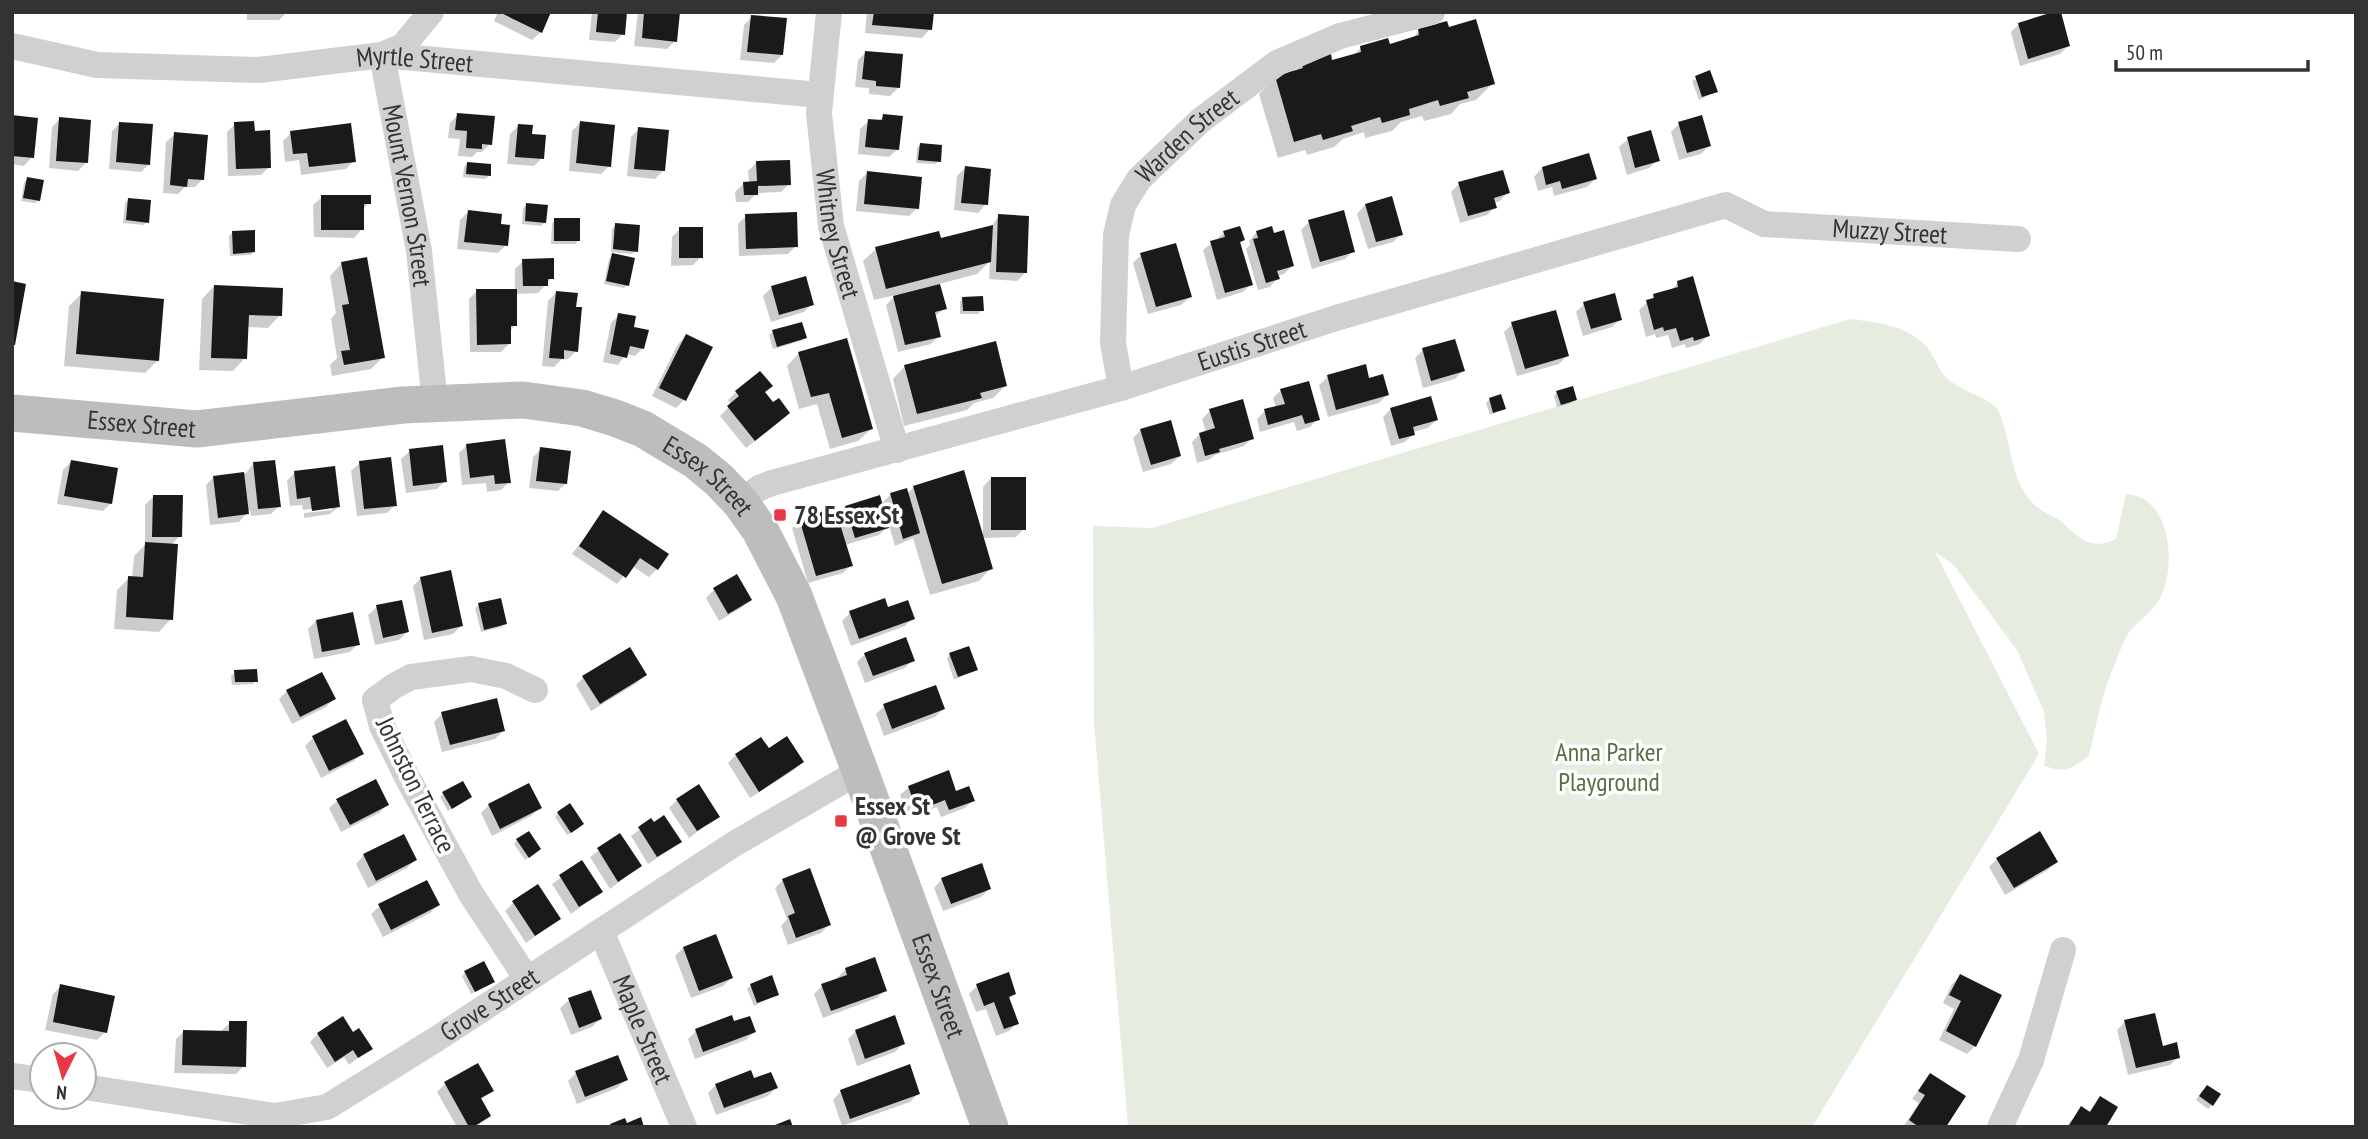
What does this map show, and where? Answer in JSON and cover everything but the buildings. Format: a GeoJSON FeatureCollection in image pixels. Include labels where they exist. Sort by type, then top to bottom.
{"type":"FeatureCollection","features":[{"type":"Feature","properties":{"kind":"main road","name":"Essex Street"},"geometry":{"type":"LineString","coordinates":[[12,413],[197,429],[435,403],[523,400],[582,408],[615,418],[643,429],[696,461],[740,502],[760,530],[789,585],[990,1127]]}},
{"type":"Feature","properties":{"kind":"street"},"geometry":{"type":"LineString","coordinates":[[382,55],[403,46],[431,12]]}},
{"type":"Feature","properties":{"kind":"street","name":"Whitney Street"},"geometry":{"type":"LineString","coordinates":[[829,12],[819,113],[831,226],[897,450]]}},
{"type":"Feature","properties":{"kind":"street","name":"Warden Street"},"geometry":{"type":"LineString","coordinates":[[1121,387],[1113,343],[1116,235],[1123,205],[1139,179],[1201,120],[1277,63],[1340,36],[1432,12]]}},
{"type":"Feature","properties":{"kind":"street","name":"Myrtle Street"},"geometry":{"type":"LineString","coordinates":[[12,47],[97,65],[259,70],[382,55],[820,95]]}},
{"type":"Feature","properties":{"kind":"street","name":"Mount Vernon Street"},"geometry":{"type":"LineString","coordinates":[[382,55],[419,251],[435,403]]}},
{"type":"Feature","properties":{"kind":"street","name":"Eustis Street"},"geometry":{"type":"LineString","coordinates":[[740,502],[772,482],[1121,387],[1336,318],[1726,205],[1764,224]]}},
{"type":"Feature","properties":{"kind":"street","name":"Muzzy Street"},"geometry":{"type":"LineString","coordinates":[[1764,224],[2018,239]]}},
{"type":"Feature","properties":{"kind":"street","name":"Johnston Terrace"},"geometry":{"type":"LineString","coordinates":[[527,979],[471,894],[408,779],[382,726],[375,699],[411,677],[471,669],[506,676],[535,690]]}},
{"type":"Feature","properties":{"kind":"street","name":"Grove Street"},"geometry":{"type":"LineString","coordinates":[[98,1090],[228,1118],[275,1116],[327,1107],[734,844],[860,771]]}},
{"type":"Feature","properties":{"kind":"street","name":"Maple Street"},"geometry":{"type":"LineString","coordinates":[[600,931],[684,1127]]}},
{"type":"Feature","properties":{"kind":"street"},"geometry":{"type":"LineString","coordinates":[[2000,1127],[2032,1060],[2063,950]]}},
{"type":"Feature","properties":{"kind":"green space","name":"Anna Parker Playground"},"geometry":{"type":"Polygon","coordinates":[[[1850,319],[1893,327],[1913,335],[1929,350],[1947,378],[1997,408],[2016,473],[2028,497],[2081,539],[2100,544],[2116,539],[2126,494],[2141,498],[2152,506],[2166,533],[2168,565],[2159,600],[2126,637],[2110,675],[2089,756],[2063,770],[2044,766],[2047,738],[2044,712],[2017,650],[1954,565],[1935,552],[2039,754],[1812,1127],[1128,1127],[1094,722],[1093,526],[1152,528],[1850,319]]]}},
{"type":"Feature","properties":{"kind":"place","name":"78 Essex St"},"geometry":{"type":"Point","coordinates":[780,515]}},
{"type":"Feature","properties":{"kind":"place","name":"Essex St @ Grove St"},"geometry":{"type":"Point","coordinates":[841,821]}}]}
